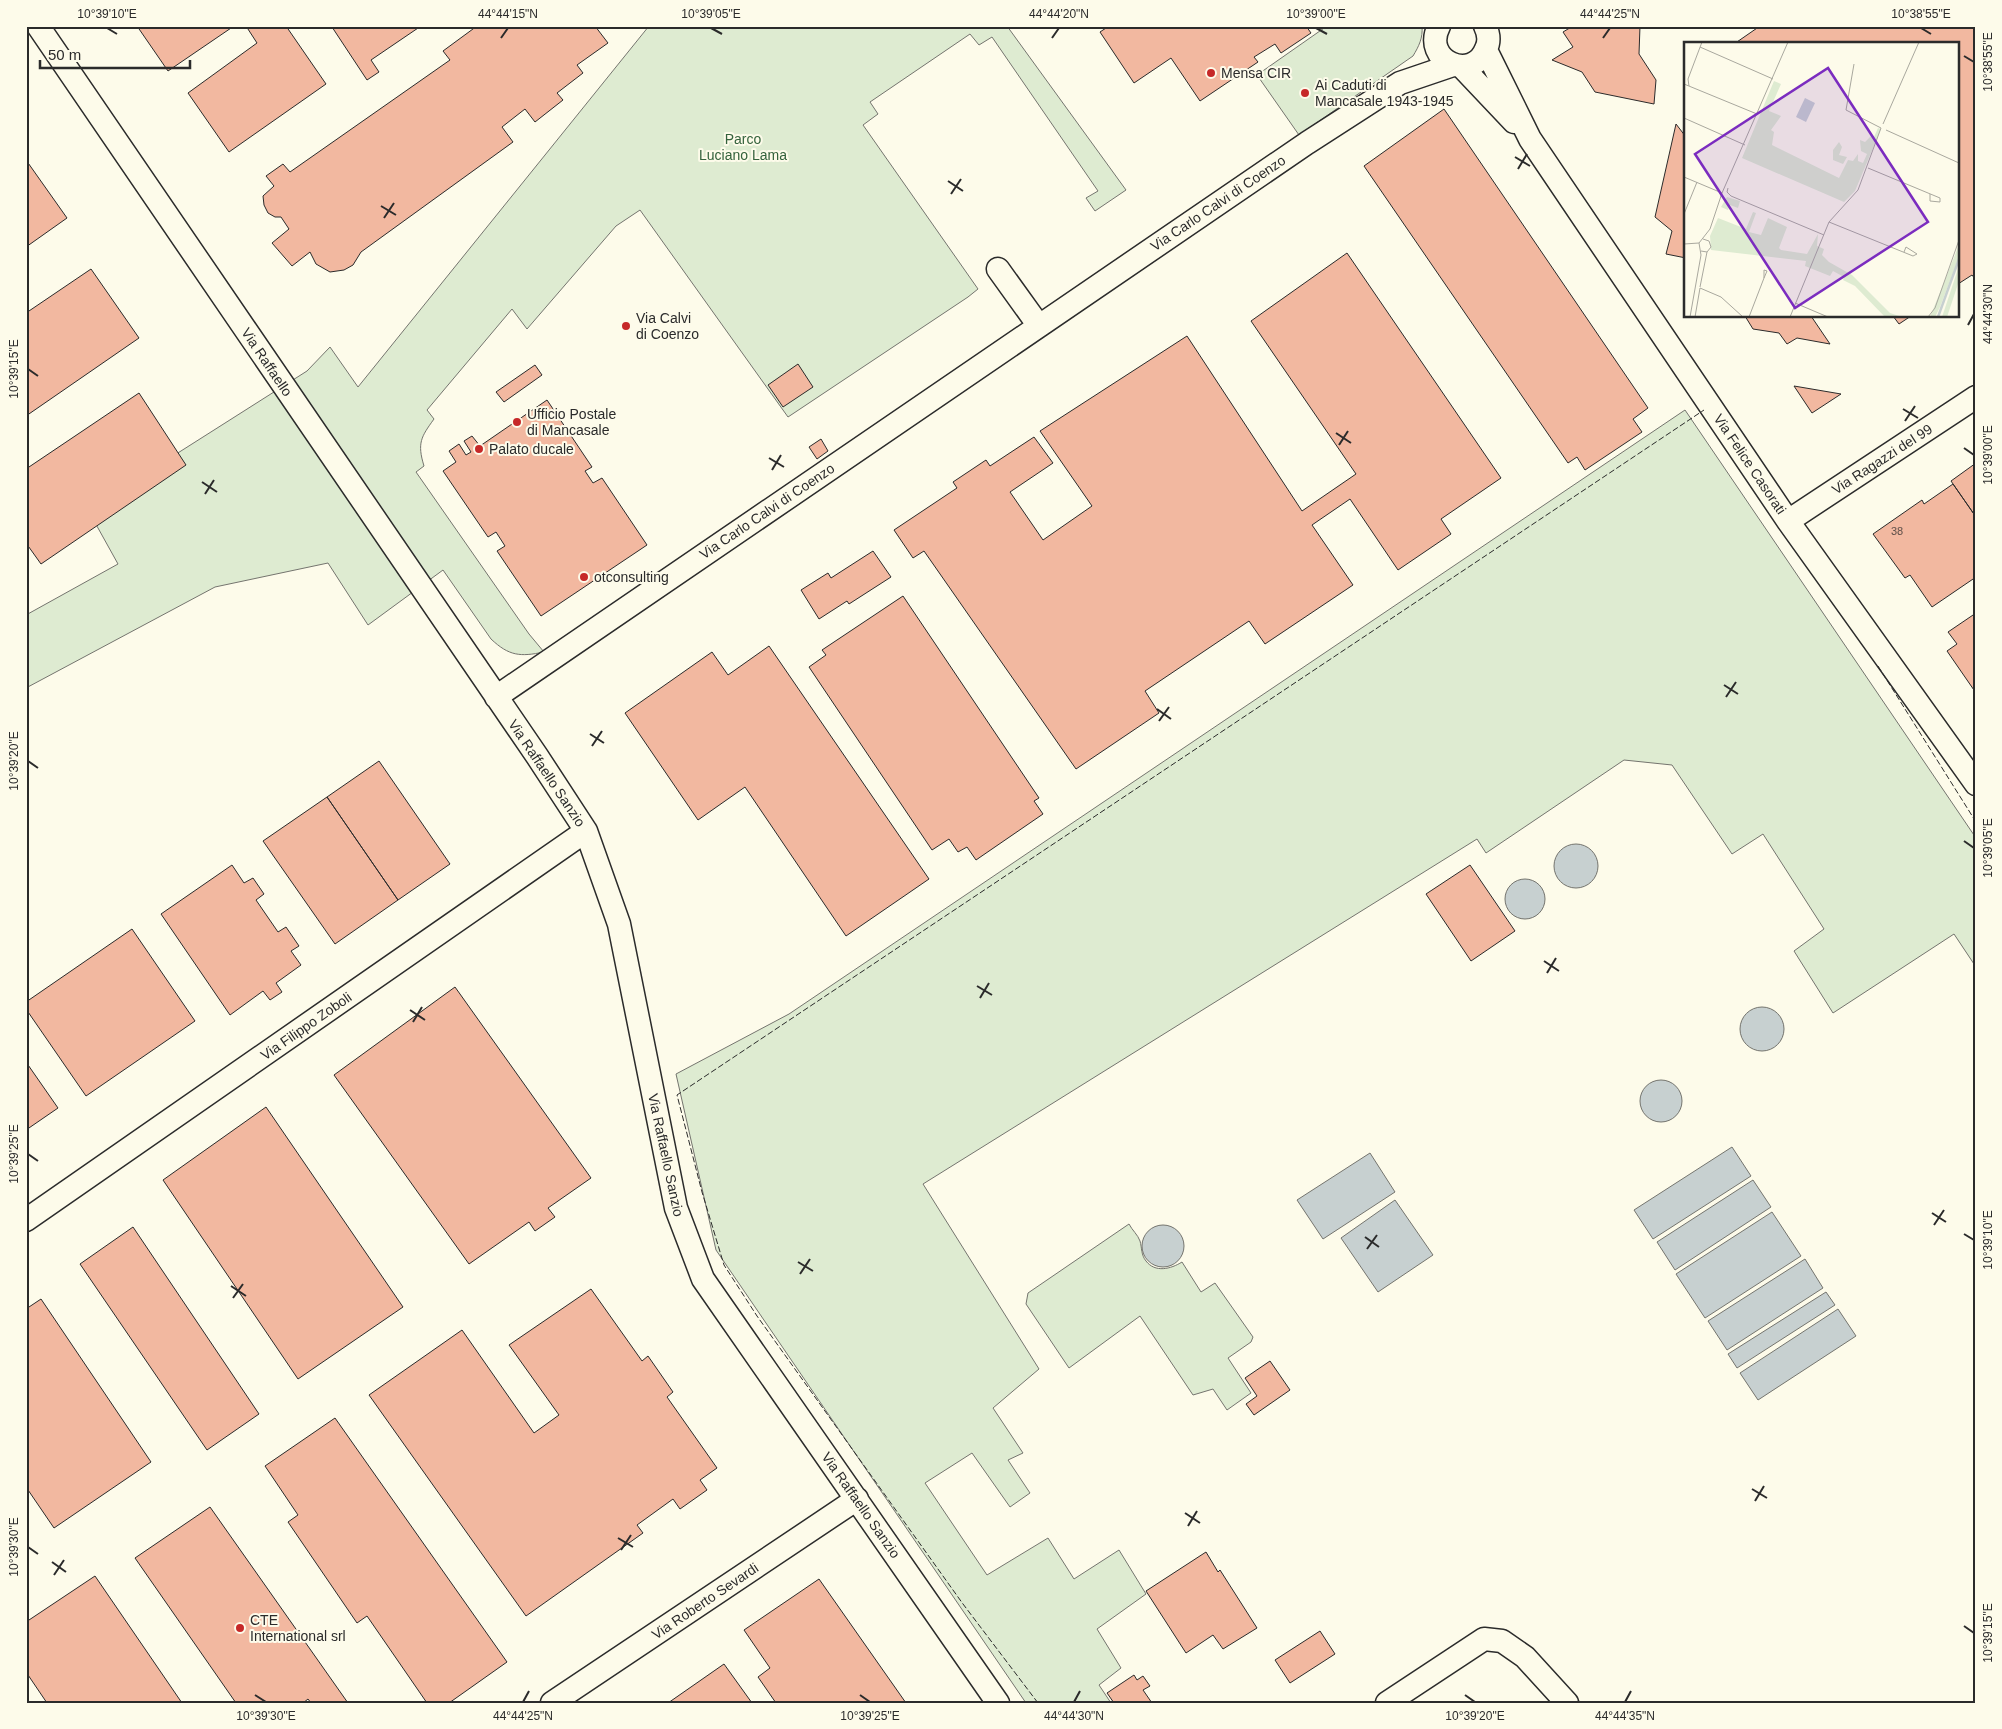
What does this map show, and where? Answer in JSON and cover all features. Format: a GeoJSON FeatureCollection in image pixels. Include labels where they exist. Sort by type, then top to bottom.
{"type":"FeatureCollection","features":[{"type":"Feature","properties":{"kind":"street","name":"Via Felice Casorati"},"geometry":{"type":"LineString","coordinates":[[1437,31],[1442,57],[1457,65],[1530,139],[1788,520],[1976,784]]}},
{"type":"Feature","properties":{"kind":"street","name":"Via Carlo Calvi di Coenzo"},"geometry":{"type":"LineString","coordinates":[[1400,83],[1437,31]]}},
{"type":"Feature","properties":{"kind":"street","name":"Via Felice Casorati"},"geometry":{"type":"LineString","coordinates":[[1457,65],[1477,62],[1483,57],[1487,33]]}},
{"type":"Feature","properties":{"kind":"street","name":"Via Felice Casorati"},"geometry":{"type":"LineString","coordinates":[[1487,33],[1530,139]]}},
{"type":"Feature","properties":{"kind":"street","name":"Via Raffaello"},"geometry":{"type":"LineString","coordinates":[[35,34],[496,697]]}},
{"type":"Feature","properties":{"kind":"street","name":"Via Carlo Calvi di Coenzo"},"geometry":{"type":"LineString","coordinates":[[496,697],[1307,143],[1400,83],[1457,65]]}},
{"type":"Feature","properties":{"kind":"street"},"geometry":{"type":"LineString","coordinates":[[998,270],[1039,326]]}},
{"type":"Feature","properties":{"kind":"street","name":"Via Ragazzi del 99"},"geometry":{"type":"LineString","coordinates":[[1788,520],[1976,397]]}},
{"type":"Feature","properties":{"kind":"street","name":"Via Raffaello Sanzio"},"geometry":{"type":"LineString","coordinates":[[496,697],[586,831],[619,924],[676,1208],[703,1279],[998,1703]]}},
{"type":"Feature","properties":{"kind":"street","name":"Via Filippo Zoboli"},"geometry":{"type":"LineString","coordinates":[[26,1220],[586,831]]}},
{"type":"Feature","properties":{"kind":"street","name":"Via Roberto Sevardi"},"geometry":{"type":"LineString","coordinates":[[552,1703],[857,1499]]}},
{"type":"Feature","properties":{"kind":"street"},"geometry":{"type":"LineString","coordinates":[[1387,1703],[1484,1639],[1502,1641],[1526,1657],[1567,1703]]}},
{"type":"Feature","properties":{"kind":"green space","name":"Parco Luciano Lama"},"geometry":{"type":"Polygon","coordinates":[[[649,26],[1007,26],[1126,190],[1095,211],[1086,198],[1098,191],[992,37],[979,45],[970,34],[870,102],[878,114],[863,125],[978,289],[968,297],[788,417],[640,210],[616,226],[527,329],[512,309],[427,410],[434,419],[423,436],[421,451],[424,466],[416,472],[529,634],[544,652],[521,655],[509,652],[497,645],[443,570],[368,625],[328,563],[215,587],[26,688],[26,615],[118,564],[88,510],[307,371],[330,347],[358,387],[649,26]]]}},
{"type":"Feature","properties":{"kind":"green space"},"geometry":{"type":"Polygon","coordinates":[[[1327,26],[1422,26],[1422,34],[1413,56],[1299,135],[1257,75],[1327,26]]]}},
{"type":"Feature","properties":{"kind":"green space"},"geometry":{"type":"Polygon","coordinates":[[[1685,410],[1976,838],[1976,967],[1954,934],[1833,1013],[1794,951],[1824,929],[1763,834],[1732,854],[1672,765],[1624,760],[1486,853],[1477,839],[923,1184],[1039,1369],[993,1408],[1023,1453],[1008,1460],[1030,1493],[1010,1507],[972,1453],[925,1483],[987,1575],[1048,1538],[1074,1579],[1119,1550],[1146,1594],[1097,1629],[1121,1668],[1099,1685],[1111,1703],[1026,1703],[716,1250],[676,1074],[789,1014],[1685,410]]]}},
{"type":"Feature","properties":{"kind":"green space"},"geometry":{"type":"Polygon","coordinates":[[[1129,1224],[1139,1239],[1143,1256],[1150,1265],[1163,1269],[1182,1262],[1201,1292],[1215,1283],[1253,1337],[1251,1342],[1228,1358],[1251,1393],[1227,1410],[1213,1389],[1193,1395],[1140,1316],[1069,1368],[1026,1304],[1028,1293],[1129,1224]]]}},
{"type":"Feature","properties":{"kind":"shaded area"},"geometry":{"type":"Polygon","coordinates":[[[1572,844],[1580,844],[1592,850],[1598,866],[1592,882],[1580,888],[1572,888],[1560,882],[1554,870],[1554,862],[1560,850],[1572,844]]]}},
{"type":"Feature","properties":{"kind":"shaded area"},"geometry":{"type":"Polygon","coordinates":[[[1529,879],[1536,882],[1542,888],[1545,899],[1544,907],[1536,916],[1529,919],[1521,919],[1514,916],[1506,907],[1505,895],[1508,888],[1517,880],[1529,879]]]}},
{"type":"Feature","properties":{"kind":"shaded area"},"geometry":{"type":"Polygon","coordinates":[[[1762,1007],[1774,1011],[1780,1017],[1784,1029],[1780,1041],[1774,1047],[1762,1051],[1750,1047],[1744,1041],[1740,1029],[1744,1017],[1750,1011],[1762,1007]]]}},
{"type":"Feature","properties":{"kind":"shaded area"},"geometry":{"type":"Polygon","coordinates":[[[1665,1080],[1673,1083],[1679,1089],[1682,1101],[1679,1113],[1673,1119],[1657,1122],[1649,1119],[1643,1113],[1640,1097],[1643,1089],[1649,1083],[1665,1080]]]}},
{"type":"Feature","properties":{"kind":"shaded area"},"geometry":{"type":"Polygon","coordinates":[[[1732,1147],[1751,1176],[1653,1239],[1634,1210],[1732,1147]]]}},
{"type":"Feature","properties":{"kind":"shaded area"},"geometry":{"type":"Polygon","coordinates":[[[1370,1153],[1395,1192],[1323,1239],[1297,1200],[1370,1153]]]}},
{"type":"Feature","properties":{"kind":"shaded area"},"geometry":{"type":"Polygon","coordinates":[[[1753,1180],[1771,1207],[1675,1270],[1657,1242],[1753,1180]]]}},
{"type":"Feature","properties":{"kind":"shaded area"},"geometry":{"type":"Polygon","coordinates":[[[1395,1200],[1433,1255],[1378,1292],[1341,1238],[1395,1200]]]}},
{"type":"Feature","properties":{"kind":"shaded area"},"geometry":{"type":"Polygon","coordinates":[[[1772,1212],[1801,1256],[1705,1318],[1676,1274],[1772,1212]]]}},
{"type":"Feature","properties":{"kind":"shaded area"},"geometry":{"type":"Polygon","coordinates":[[[1159,1225],[1167,1225],[1178,1231],[1184,1246],[1178,1261],[1167,1267],[1159,1267],[1148,1261],[1142,1250],[1142,1242],[1148,1231],[1159,1225]]]}},
{"type":"Feature","properties":{"kind":"shaded area"},"geometry":{"type":"Polygon","coordinates":[[[1805,1259],[1823,1288],[1727,1350],[1708,1321],[1805,1259]]]}},
{"type":"Feature","properties":{"kind":"shaded area"},"geometry":{"type":"Polygon","coordinates":[[[1826,1292],[1835,1305],[1737,1368],[1728,1354],[1826,1292]]]}},
{"type":"Feature","properties":{"kind":"shaded area"},"geometry":{"type":"Polygon","coordinates":[[[1838,1309],[1856,1336],[1758,1400],[1740,1373],[1838,1309]]]}},
{"type":"Feature","properties":{"kind":"building"},"geometry":{"type":"Polygon","coordinates":[[[137,26],[234,26],[168,71],[137,26]]]}},
{"type":"Feature","properties":{"kind":"building"},"geometry":{"type":"Polygon","coordinates":[[[246,26],[286,26],[326,84],[229,152],[188,93],[257,43],[246,26]]]}},
{"type":"Feature","properties":{"kind":"building"},"geometry":{"type":"Polygon","coordinates":[[[421,26],[371,60],[379,72],[367,80],[332,27],[421,26]]]}},
{"type":"Feature","properties":{"kind":"building"},"geometry":{"type":"Polygon","coordinates":[[[477,26],[595,26],[608,43],[577,65],[583,73],[557,93],[563,100],[535,122],[525,109],[502,127],[513,142],[361,252],[353,265],[344,270],[330,272],[316,264],[310,252],[292,266],[272,243],[289,229],[281,217],[275,217],[268,213],[264,205],[263,196],[274,186],[266,176],[283,164],[290,172],[450,60],[443,51],[477,26]]]}},
{"type":"Feature","properties":{"kind":"building","name":"Mensa CIR"},"geometry":{"type":"Polygon","coordinates":[[[1109,26],[1306,26],[1311,33],[1281,53],[1275,44],[1254,57],[1258,62],[1200,101],[1171,58],[1134,83],[1100,32],[1109,26]]]}},
{"type":"Feature","properties":{"kind":"building"},"geometry":{"type":"Polygon","coordinates":[[[1573,26],[1640,26],[1639,54],[1656,80],[1654,104],[1595,92],[1582,72],[1552,60],[1573,47],[1563,32],[1573,26]]]}},
{"type":"Feature","properties":{"kind":"building"},"geometry":{"type":"Polygon","coordinates":[[[1760,26],[1976,26],[1976,280],[1972,275],[1960,283],[1960,42],[1737,42],[1760,26]]]}},
{"type":"Feature","properties":{"kind":"building"},"geometry":{"type":"Polygon","coordinates":[[[1444,109],[1648,408],[1633,419],[1642,432],[1585,470],[1577,457],[1568,463],[1364,166],[1444,109]]]}},
{"type":"Feature","properties":{"kind":"building"},"geometry":{"type":"Polygon","coordinates":[[[1676,124],[1684,134],[1684,258],[1666,254],[1672,231],[1655,217],[1676,124]]]}},
{"type":"Feature","properties":{"kind":"building"},"geometry":{"type":"Polygon","coordinates":[[[26,160],[67,218],[26,247],[26,160]]]}},
{"type":"Feature","properties":{"kind":"building"},"geometry":{"type":"Polygon","coordinates":[[[1347,253],[1501,478],[1441,519],[1451,534],[1398,570],[1350,499],[1312,525],[1353,585],[1265,644],[1249,621],[1145,691],[1159,713],[1076,769],[924,551],[913,558],[894,530],[957,488],[953,482],[986,460],[990,466],[1034,437],[1053,463],[1010,492],[1043,540],[1092,506],[1040,431],[1187,336],[1302,511],[1356,474],[1251,321],[1347,253]]]}},
{"type":"Feature","properties":{"kind":"building"},"geometry":{"type":"Polygon","coordinates":[[[91,269],[139,338],[26,416],[26,313],[91,269]]]}},
{"type":"Feature","properties":{"kind":"building"},"geometry":{"type":"Polygon","coordinates":[[[1746,318],[1812,318],[1830,344],[1797,338],[1787,344],[1779,333],[1753,329],[1746,318]]]}},
{"type":"Feature","properties":{"kind":"building"},"geometry":{"type":"Polygon","coordinates":[[[1894,318],[1908,318],[1899,324],[1894,318]]]}},
{"type":"Feature","properties":{"kind":"building"},"geometry":{"type":"Polygon","coordinates":[[[798,364],[813,387],[783,407],[768,385],[798,364]]]}},
{"type":"Feature","properties":{"kind":"building"},"geometry":{"type":"Polygon","coordinates":[[[535,365],[542,375],[504,402],[496,392],[535,365]]]}},
{"type":"Feature","properties":{"kind":"building"},"geometry":{"type":"Polygon","coordinates":[[[1794,386],[1841,394],[1812,413],[1794,386]]]}},
{"type":"Feature","properties":{"kind":"building"},"geometry":{"type":"Polygon","coordinates":[[[139,393],[186,465],[41,564],[26,543],[26,469],[139,393]]]}},
{"type":"Feature","properties":{"kind":"building"},"geometry":{"type":"Polygon","coordinates":[[[547,400],[592,467],[585,471],[593,483],[602,478],[647,545],[541,616],[497,551],[505,546],[496,532],[488,537],[443,471],[456,462],[449,451],[459,444],[466,455],[471,452],[464,441],[472,436],[480,446],[547,400]]]}},
{"type":"Feature","properties":{"kind":"building"},"geometry":{"type":"Polygon","coordinates":[[[821,439],[828,451],[817,459],[809,447],[821,439]]]}},
{"type":"Feature","properties":{"kind":"building"},"geometry":{"type":"Polygon","coordinates":[[[1976,463],[1976,517],[1951,481],[1976,463]]]}},
{"type":"Feature","properties":{"kind":"building"},"geometry":{"type":"Polygon","coordinates":[[[1953,484],[1976,517],[1976,577],[1932,607],[1910,575],[1905,578],[1873,534],[1922,500],[1924,504],[1953,484]]]}},
{"type":"Feature","properties":{"kind":"building"},"geometry":{"type":"Polygon","coordinates":[[[873,551],[891,577],[849,604],[847,601],[819,619],[801,590],[828,573],[831,578],[873,551]]]}},
{"type":"Feature","properties":{"kind":"building"},"geometry":{"type":"Polygon","coordinates":[[[903,596],[1039,798],[1034,801],[1043,814],[976,860],[967,847],[958,852],[949,839],[932,850],[809,667],[826,655],[822,650],[903,596]]]}},
{"type":"Feature","properties":{"kind":"building"},"geometry":{"type":"Polygon","coordinates":[[[1976,613],[1976,693],[1947,651],[1957,644],[1948,632],[1976,613]]]}},
{"type":"Feature","properties":{"kind":"building"},"geometry":{"type":"Polygon","coordinates":[[[769,646],[929,879],[846,936],[745,787],[698,820],[625,713],[712,652],[728,675],[769,646]]]}},
{"type":"Feature","properties":{"kind":"building"},"geometry":{"type":"Polygon","coordinates":[[[379,761],[450,864],[398,900],[327,797],[379,761]]]}},
{"type":"Feature","properties":{"kind":"building"},"geometry":{"type":"Polygon","coordinates":[[[327,797],[398,900],[335,944],[263,841],[327,797]]]}},
{"type":"Feature","properties":{"kind":"building"},"geometry":{"type":"Polygon","coordinates":[[[232,865],[244,883],[253,878],[264,894],[256,900],[278,932],[286,927],[299,946],[291,951],[301,965],[276,983],[282,992],[270,1000],[263,991],[230,1015],[161,914],[232,865]]]}},
{"type":"Feature","properties":{"kind":"building"},"geometry":{"type":"Polygon","coordinates":[[[1470,865],[1515,931],[1471,961],[1426,894],[1470,865]]]}},
{"type":"Feature","properties":{"kind":"building"},"geometry":{"type":"Polygon","coordinates":[[[132,929],[195,1021],[86,1096],[26,1009],[26,1002],[132,929]]]}},
{"type":"Feature","properties":{"kind":"building"},"geometry":{"type":"Polygon","coordinates":[[[455,987],[591,1178],[548,1208],[555,1217],[535,1231],[529,1222],[469,1264],[334,1075],[455,987]]]}},
{"type":"Feature","properties":{"kind":"building"},"geometry":{"type":"Polygon","coordinates":[[[26,1062],[58,1108],[26,1130],[26,1062]]]}},
{"type":"Feature","properties":{"kind":"building"},"geometry":{"type":"Polygon","coordinates":[[[266,1107],[403,1307],[298,1379],[163,1180],[266,1107]]]}},
{"type":"Feature","properties":{"kind":"building"},"geometry":{"type":"Polygon","coordinates":[[[133,1227],[259,1414],[207,1450],[80,1264],[133,1227]]]}},
{"type":"Feature","properties":{"kind":"building"},"geometry":{"type":"Polygon","coordinates":[[[591,1289],[642,1361],[648,1356],[673,1392],[667,1397],[717,1468],[700,1480],[707,1490],[680,1509],[673,1499],[637,1525],[643,1533],[526,1616],[369,1395],[462,1330],[534,1433],[559,1415],[509,1345],[591,1289]]]}},
{"type":"Feature","properties":{"kind":"building"},"geometry":{"type":"Polygon","coordinates":[[[41,1299],[151,1462],[54,1528],[26,1487],[26,1309],[41,1299]]]}},
{"type":"Feature","properties":{"kind":"building"},"geometry":{"type":"Polygon","coordinates":[[[1270,1361],[1290,1390],[1254,1415],[1246,1404],[1257,1396],[1245,1378],[1270,1361]]]}},
{"type":"Feature","properties":{"kind":"building"},"geometry":{"type":"Polygon","coordinates":[[[335,1418],[507,1662],[449,1703],[427,1703],[367,1616],[357,1623],[288,1522],[298,1515],[265,1466],[335,1418]]]}},
{"type":"Feature","properties":{"kind":"building","name":"CTE International srl"},"geometry":{"type":"Polygon","coordinates":[[[210,1507],[348,1703],[311,1703],[308,1699],[303,1703],[236,1703],[135,1558],[210,1507]]]}},
{"type":"Feature","properties":{"kind":"building"},"geometry":{"type":"Polygon","coordinates":[[[1206,1552],[1218,1572],[1220,1570],[1257,1628],[1223,1649],[1213,1635],[1186,1653],[1146,1591],[1206,1552]]]}},
{"type":"Feature","properties":{"kind":"building"},"geometry":{"type":"Polygon","coordinates":[[[95,1576],[182,1703],[47,1703],[26,1672],[26,1622],[95,1576]]]}},
{"type":"Feature","properties":{"kind":"building"},"geometry":{"type":"Polygon","coordinates":[[[819,1579],[906,1703],[776,1703],[758,1677],[770,1668],[744,1630],[819,1579]]]}},
{"type":"Feature","properties":{"kind":"building"},"geometry":{"type":"Polygon","coordinates":[[[1320,1631],[1335,1654],[1290,1683],[1275,1660],[1320,1631]]]}},
{"type":"Feature","properties":{"kind":"building"},"geometry":{"type":"Polygon","coordinates":[[[724,1664],[752,1703],[668,1703],[724,1664]]]}},
{"type":"Feature","properties":{"kind":"building"},"geometry":{"type":"Polygon","coordinates":[[[1134,1675],[1137,1680],[1143,1676],[1150,1686],[1143,1690],[1152,1703],[1114,1703],[1107,1693],[1134,1675]]]}},
{"type":"Feature","properties":{"kind":"fence"},"geometry":{"type":"LineString","coordinates":[[1038,1703],[963,1604],[757,1316],[724,1265],[702,1192],[677,1095],[1704,410]]}},
{"type":"Feature","properties":{"kind":"fence"},"geometry":{"type":"LineString","coordinates":[[1878,666],[1976,822]]}},
{"type":"Feature","properties":{"kind":"place","name":"Mensa CIR"},"geometry":{"type":"Point","coordinates":[1211,73]}},
{"type":"Feature","properties":{"kind":"place","name":"Ai Caduti di Mancasale 1943-1945"},"geometry":{"type":"Point","coordinates":[1305,93]}},
{"type":"Feature","properties":{"kind":"place","name":"Via Calvi di Coenzo"},"geometry":{"type":"Point","coordinates":[626,326]}},
{"type":"Feature","properties":{"kind":"place","name":"Ufficio Postale di Mancasale"},"geometry":{"type":"Point","coordinates":[517,422]}},
{"type":"Feature","properties":{"kind":"place","name":"Palato ducale"},"geometry":{"type":"Point","coordinates":[479,449]}},
{"type":"Feature","properties":{"kind":"place","name":"otconsulting"},"geometry":{"type":"Point","coordinates":[584,577]}},
{"type":"Feature","properties":{"kind":"place","name":"CTE International srl"},"geometry":{"type":"Point","coordinates":[240,1628]}}]}
